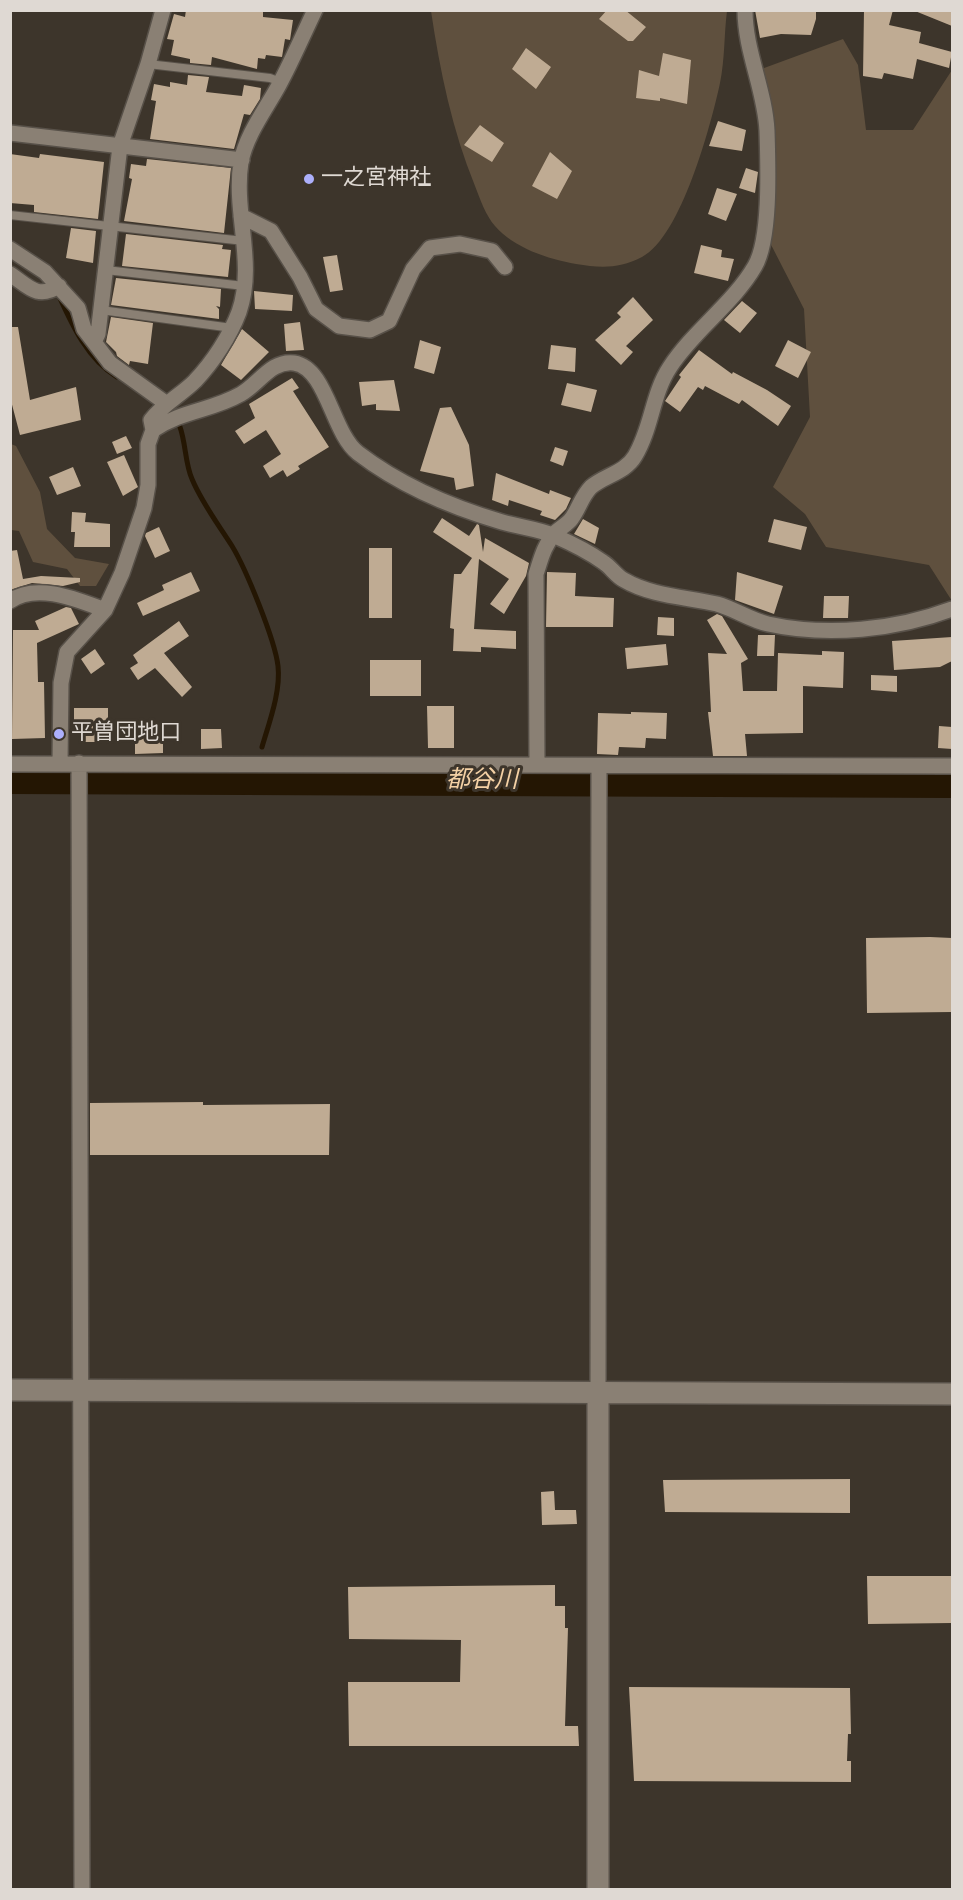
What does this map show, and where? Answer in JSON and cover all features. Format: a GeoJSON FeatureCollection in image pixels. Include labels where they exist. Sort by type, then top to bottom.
{"type":"FeatureCollection","features":[{"type":"Feature","properties":{"kind":"street"},"geometry":{"type":"LineString","coordinates":[[94,342],[98,334],[120,146],[148,64],[163,10]]}},
{"type":"Feature","properties":{"kind":"street"},"geometry":{"type":"LineString","coordinates":[[60,763],[61,683],[66,652],[105,610],[122,573],[144,508],[148,486],[148,444],[153,430],[151,420],[195,381],[225,341],[239,311],[247,274],[241,216],[242,160],[253,132],[281,82],[315,10]]}},
{"type":"Feature","properties":{"kind":"street"},"geometry":{"type":"LineString","coordinates":[[537,765],[537,574],[544,548],[571,519],[592,486],[622,470],[635,457],[644,437],[657,390],[669,368],[691,338],[737,290],[756,265],[765,231],[768,191],[767,128],[745,30],[745,10]]}},
{"type":"Feature","properties":{"kind":"street"},"geometry":{"type":"LineString","coordinates":[[10,133],[242,160]]}},
{"type":"Feature","properties":{"kind":"street"},"geometry":{"type":"LineString","coordinates":[[241,216],[271,231],[300,277],[316,309],[339,326],[370,330],[389,321],[413,269],[430,248],[460,244],[492,251],[505,267]]}},
{"type":"Feature","properties":{"kind":"street"},"geometry":{"type":"LineString","coordinates":[[10,249],[45,272],[53,289],[78,308],[84,328],[110,363],[167,404]]}},
{"type":"Feature","properties":{"kind":"street"},"geometry":{"type":"LineString","coordinates":[[10,274],[27,289],[53,289]]}},
{"type":"Feature","properties":{"kind":"street"},"geometry":{"type":"LineString","coordinates":[[153,430],[184,412],[220,406],[244,392],[276,366],[292,363],[305,366],[315,376],[344,436],[369,461],[437,499],[501,521],[554,535],[603,562],[623,580],[633,584],[718,605],[768,624],[871,629],[921,621],[952,609]]}},
{"type":"Feature","properties":{"kind":"street"},"geometry":{"type":"LineString","coordinates":[[10,601],[41,593],[70,597],[105,610]]}},
{"type":"Feature","properties":{"kind":"street"},"geometry":{"type":"LineString","coordinates":[[10,764],[60,763],[79,767],[537,765],[599,776],[952,766]]}},
{"type":"Feature","properties":{"kind":"street"},"geometry":{"type":"LineString","coordinates":[[79,767],[82,1890]]}},
{"type":"Feature","properties":{"kind":"street"},"geometry":{"type":"LineString","coordinates":[[598,1890],[599,776]]}},
{"type":"Feature","properties":{"kind":"street"},"geometry":{"type":"LineString","coordinates":[[10,1390],[952,1394]]}},
{"type":"Feature","properties":{"kind":"lane"},"geometry":{"type":"LineString","coordinates":[[148,64],[270,78],[281,82]]}},
{"type":"Feature","properties":{"kind":"lane"},"geometry":{"type":"LineString","coordinates":[[10,215],[244,241]]}},
{"type":"Feature","properties":{"kind":"lane"},"geometry":{"type":"LineString","coordinates":[[106,270],[244,286]]}},
{"type":"Feature","properties":{"kind":"lane"},"geometry":{"type":"LineString","coordinates":[[101,310],[232,328]]}},
{"type":"Feature","properties":{"kind":"shaded area"},"geometry":{"type":"Polygon","coordinates":[[[431,11],[727,11],[723,65],[710,125],[681,204],[656,246],[634,261],[601,267],[565,262],[532,251],[512,241],[495,226],[481,202],[453,122],[438,56],[431,11]]]}},
{"type":"Feature","properties":{"kind":"shaded area"},"geometry":{"type":"Polygon","coordinates":[[[843,39],[858,65],[866,130],[913,130],[952,70],[952,601],[929,565],[826,547],[805,514],[773,487],[810,417],[804,309],[764,231],[767,191],[756,71],[843,39]]]}},
{"type":"Feature","properties":{"kind":"shaded area"},"geometry":{"type":"Polygon","coordinates":[[[11,444],[16,446],[40,492],[47,529],[75,558],[109,564],[96,586],[80,586],[67,569],[33,562],[19,531],[11,530],[11,444]]]}},
{"type":"Feature","properties":{"kind":"building"},"geometry":{"type":"Polygon","coordinates":[[[186,10],[263,10],[263,17],[293,20],[290,40],[285,39],[282,57],[266,55],[265,59],[258,58],[257,69],[212,57],[211,65],[190,63],[190,59],[171,55],[174,40],[167,39],[174,14],[185,17],[186,10]]]}},
{"type":"Feature","properties":{"kind":"building"},"geometry":{"type":"Polygon","coordinates":[[[607,10],[625,10],[646,27],[633,41],[628,41],[599,19],[607,10]]]}},
{"type":"Feature","properties":{"kind":"building"},"geometry":{"type":"Polygon","coordinates":[[[755,10],[816,10],[816,19],[811,35],[781,34],[760,38],[755,10]]]}},
{"type":"Feature","properties":{"kind":"building"},"geometry":{"type":"Polygon","coordinates":[[[864,10],[893,10],[889,25],[921,32],[919,43],[952,52],[949,68],[917,59],[913,79],[884,73],[882,79],[863,76],[864,10]]]}},
{"type":"Feature","properties":{"kind":"building"},"geometry":{"type":"Polygon","coordinates":[[[915,10],[952,10],[952,26],[915,11],[915,10]]]}},
{"type":"Feature","properties":{"kind":"building"},"geometry":{"type":"Polygon","coordinates":[[[526,48],[551,67],[536,89],[512,69],[526,48]]]}},
{"type":"Feature","properties":{"kind":"building"},"geometry":{"type":"Polygon","coordinates":[[[663,53],[691,60],[687,104],[660,98],[660,101],[636,98],[639,70],[659,76],[663,53]]]}},
{"type":"Feature","properties":{"kind":"building"},"geometry":{"type":"Polygon","coordinates":[[[188,75],[209,77],[206,92],[242,96],[244,85],[261,88],[260,99],[250,115],[244,114],[234,149],[150,139],[156,101],[151,100],[154,84],[170,87],[170,82],[187,85],[188,75]]]}},
{"type":"Feature","properties":{"kind":"building"},"geometry":{"type":"Polygon","coordinates":[[[718,121],[746,130],[742,151],[709,146],[718,121]]]}},
{"type":"Feature","properties":{"kind":"building"},"geometry":{"type":"Polygon","coordinates":[[[480,125],[504,143],[492,162],[464,145],[480,125]]]}},
{"type":"Feature","properties":{"kind":"building"},"geometry":{"type":"Polygon","coordinates":[[[550,152],[572,171],[557,199],[532,186],[550,152]]]}},
{"type":"Feature","properties":{"kind":"building"},"geometry":{"type":"Polygon","coordinates":[[[10,154],[39,158],[40,154],[104,162],[98,219],[34,212],[34,205],[10,203],[10,154]]]}},
{"type":"Feature","properties":{"kind":"building"},"geometry":{"type":"Polygon","coordinates":[[[147,159],[231,168],[224,233],[124,221],[132,179],[129,178],[131,164],[146,166],[147,159]]]}},
{"type":"Feature","properties":{"kind":"building"},"geometry":{"type":"Polygon","coordinates":[[[746,168],[758,172],[755,193],[739,188],[746,168]]]}},
{"type":"Feature","properties":{"kind":"building"},"geometry":{"type":"Polygon","coordinates":[[[717,188],[737,194],[726,221],[708,214],[717,188]]]}},
{"type":"Feature","properties":{"kind":"building"},"geometry":{"type":"Polygon","coordinates":[[[71,228],[96,231],[93,263],[66,258],[71,228]]]}},
{"type":"Feature","properties":{"kind":"building"},"geometry":{"type":"Polygon","coordinates":[[[126,234],[223,245],[222,249],[231,250],[228,277],[122,266],[126,234]]]}},
{"type":"Feature","properties":{"kind":"building"},"geometry":{"type":"Polygon","coordinates":[[[701,245],[722,250],[721,257],[734,259],[728,281],[694,273],[701,245]]]}},
{"type":"Feature","properties":{"kind":"building"},"geometry":{"type":"Polygon","coordinates":[[[337,255],[343,290],[330,292],[323,257],[337,255]]]}},
{"type":"Feature","properties":{"kind":"building"},"geometry":{"type":"Polygon","coordinates":[[[116,278],[221,289],[220,307],[216,306],[219,309],[219,319],[111,305],[116,278]]]}},
{"type":"Feature","properties":{"kind":"building"},"geometry":{"type":"Polygon","coordinates":[[[254,291],[293,295],[292,311],[255,309],[254,291]]]}},
{"type":"Feature","properties":{"kind":"building"},"geometry":{"type":"Polygon","coordinates":[[[633,297],[653,320],[626,346],[633,352],[621,365],[595,340],[621,317],[617,313],[633,297]]]}},
{"type":"Feature","properties":{"kind":"building"},"geometry":{"type":"Polygon","coordinates":[[[742,301],[757,313],[740,333],[724,320],[742,301]]]}},
{"type":"Feature","properties":{"kind":"building"},"geometry":{"type":"Polygon","coordinates":[[[111,317],[153,323],[148,364],[130,361],[129,365],[117,356],[106,342],[111,317]]]}},
{"type":"Feature","properties":{"kind":"building"},"geometry":{"type":"Polygon","coordinates":[[[300,322],[304,350],[286,351],[284,324],[300,322]]]}},
{"type":"Feature","properties":{"kind":"building"},"geometry":{"type":"Polygon","coordinates":[[[10,327],[18,327],[30,400],[76,387],[81,420],[20,435],[10,397],[10,327]]]}},
{"type":"Feature","properties":{"kind":"building"},"geometry":{"type":"Polygon","coordinates":[[[242,329],[269,352],[241,380],[221,365],[242,329]]]}},
{"type":"Feature","properties":{"kind":"building"},"geometry":{"type":"Polygon","coordinates":[[[420,340],[441,347],[434,374],[414,368],[420,340]]]}},
{"type":"Feature","properties":{"kind":"building"},"geometry":{"type":"Polygon","coordinates":[[[788,340],[811,352],[798,378],[775,366],[788,340]]]}},
{"type":"Feature","properties":{"kind":"building"},"geometry":{"type":"Polygon","coordinates":[[[551,345],[576,348],[575,372],[548,369],[551,345]]]}},
{"type":"Feature","properties":{"kind":"building"},"geometry":{"type":"Polygon","coordinates":[[[699,350],[732,374],[733,372],[767,390],[791,406],[778,426],[742,400],[739,404],[705,386],[703,390],[698,387],[680,412],[665,401],[681,377],[679,375],[699,350]]]}},
{"type":"Feature","properties":{"kind":"building"},"geometry":{"type":"Polygon","coordinates":[[[292,378],[299,388],[293,391],[329,447],[298,466],[300,469],[287,477],[283,470],[270,478],[263,466],[281,454],[266,430],[244,444],[235,431],[255,418],[249,404],[292,378]]]}},
{"type":"Feature","properties":{"kind":"building"},"geometry":{"type":"Polygon","coordinates":[[[394,380],[400,411],[376,410],[376,404],[362,406],[359,382],[394,380]]]}},
{"type":"Feature","properties":{"kind":"building"},"geometry":{"type":"Polygon","coordinates":[[[567,383],[597,390],[591,412],[561,405],[567,383]]]}},
{"type":"Feature","properties":{"kind":"building"},"geometry":{"type":"Polygon","coordinates":[[[451,407],[469,445],[474,486],[456,490],[454,478],[420,471],[440,408],[451,407]]]}},
{"type":"Feature","properties":{"kind":"building"},"geometry":{"type":"Polygon","coordinates":[[[126,436],[132,448],[117,454],[112,442],[126,436]]]}},
{"type":"Feature","properties":{"kind":"building"},"geometry":{"type":"Polygon","coordinates":[[[555,447],[568,451],[563,466],[550,461],[555,447]]]}},
{"type":"Feature","properties":{"kind":"building"},"geometry":{"type":"Polygon","coordinates":[[[124,455],[138,487],[123,496],[107,462],[124,455]]]}},
{"type":"Feature","properties":{"kind":"building"},"geometry":{"type":"Polygon","coordinates":[[[73,467],[81,486],[57,495],[49,477],[73,467]]]}},
{"type":"Feature","properties":{"kind":"building"},"geometry":{"type":"Polygon","coordinates":[[[496,473],[549,494],[550,490],[571,498],[566,509],[555,520],[540,515],[542,511],[509,500],[508,506],[492,500],[496,473]]]}},
{"type":"Feature","properties":{"kind":"building"},"geometry":{"type":"Polygon","coordinates":[[[72,512],[86,513],[85,522],[110,524],[110,547],[74,547],[75,532],[71,532],[72,512]]]}},
{"type":"Feature","properties":{"kind":"building"},"geometry":{"type":"Polygon","coordinates":[[[442,518],[469,536],[477,524],[479,525],[483,552],[485,538],[529,563],[526,576],[504,614],[490,604],[509,579],[479,559],[474,629],[516,631],[516,649],[481,647],[481,652],[453,651],[454,629],[450,628],[454,574],[461,574],[472,558],[433,532],[442,518]]]}},
{"type":"Feature","properties":{"kind":"building"},"geometry":{"type":"Polygon","coordinates":[[[583,519],[599,528],[595,544],[574,534],[583,519]]]}},
{"type":"Feature","properties":{"kind":"building"},"geometry":{"type":"Polygon","coordinates":[[[774,519],[807,527],[801,550],[768,542],[774,519]]]}},
{"type":"Feature","properties":{"kind":"building"},"geometry":{"type":"Polygon","coordinates":[[[159,527],[170,551],[155,558],[145,536],[146,533],[159,527]]]}},
{"type":"Feature","properties":{"kind":"building"},"geometry":{"type":"Polygon","coordinates":[[[369,548],[392,548],[392,618],[369,618],[369,548]]]}},
{"type":"Feature","properties":{"kind":"building"},"geometry":{"type":"Polygon","coordinates":[[[17,550],[23,579],[41,576],[80,578],[80,582],[63,586],[32,583],[10,590],[10,551],[17,550]]]}},
{"type":"Feature","properties":{"kind":"building"},"geometry":{"type":"Polygon","coordinates":[[[191,572],[200,591],[143,616],[137,603],[164,590],[162,585],[191,572]]]}},
{"type":"Feature","properties":{"kind":"building"},"geometry":{"type":"Polygon","coordinates":[[[547,572],[576,573],[575,596],[614,598],[613,627],[546,627],[547,572]]]}},
{"type":"Feature","properties":{"kind":"building"},"geometry":{"type":"Polygon","coordinates":[[[737,572],[783,586],[774,614],[735,600],[737,572]]]}},
{"type":"Feature","properties":{"kind":"building"},"geometry":{"type":"Polygon","coordinates":[[[824,596],[849,596],[848,618],[823,618],[824,596]]]}},
{"type":"Feature","properties":{"kind":"building"},"geometry":{"type":"Polygon","coordinates":[[[66,607],[71,608],[79,624],[37,643],[38,682],[44,682],[45,738],[12,739],[13,630],[39,630],[35,621],[66,607]]]}},
{"type":"Feature","properties":{"kind":"building"},"geometry":{"type":"Polygon","coordinates":[[[717,614],[722,616],[748,659],[741,663],[743,691],[777,691],[778,653],[822,655],[822,651],[844,652],[843,688],[803,686],[803,733],[745,734],[747,756],[713,756],[708,712],[711,712],[708,653],[727,654],[707,620],[717,614]]]}},
{"type":"Feature","properties":{"kind":"building"},"geometry":{"type":"Polygon","coordinates":[[[658,617],[674,618],[674,636],[657,635],[658,617]]]}},
{"type":"Feature","properties":{"kind":"building"},"geometry":{"type":"Polygon","coordinates":[[[179,621],[189,636],[164,653],[192,687],[182,697],[155,668],[138,680],[130,668],[138,663],[133,655],[179,621]]]}},
{"type":"Feature","properties":{"kind":"building"},"geometry":{"type":"Polygon","coordinates":[[[758,635],[775,635],[774,656],[757,656],[758,635]]]}},
{"type":"Feature","properties":{"kind":"building"},"geometry":{"type":"Polygon","coordinates":[[[952,637],[952,661],[940,667],[894,670],[892,641],[952,637]]]}},
{"type":"Feature","properties":{"kind":"building"},"geometry":{"type":"Polygon","coordinates":[[[666,644],[668,665],[627,669],[625,648],[666,644]]]}},
{"type":"Feature","properties":{"kind":"building"},"geometry":{"type":"Polygon","coordinates":[[[95,649],[105,664],[91,674],[81,659],[95,649]]]}},
{"type":"Feature","properties":{"kind":"building"},"geometry":{"type":"Polygon","coordinates":[[[370,660],[421,660],[421,696],[370,696],[370,660]]]}},
{"type":"Feature","properties":{"kind":"building"},"geometry":{"type":"Polygon","coordinates":[[[871,675],[897,676],[897,692],[871,690],[871,675]]]}},
{"type":"Feature","properties":{"kind":"building"},"geometry":{"type":"Polygon","coordinates":[[[427,706],[454,706],[454,748],[428,748],[427,706]]]}},
{"type":"Feature","properties":{"kind":"building"},"geometry":{"type":"Polygon","coordinates":[[[74,708],[108,708],[108,742],[79,742],[79,724],[74,724],[74,708]]]}},
{"type":"Feature","properties":{"kind":"building"},"geometry":{"type":"Polygon","coordinates":[[[631,712],[667,713],[666,739],[646,738],[645,748],[619,747],[618,755],[597,754],[598,713],[631,714],[631,712]]]}},
{"type":"Feature","properties":{"kind":"building"},"geometry":{"type":"Polygon","coordinates":[[[939,726],[952,727],[952,749],[938,748],[939,726]]]}},
{"type":"Feature","properties":{"kind":"building"},"geometry":{"type":"Polygon","coordinates":[[[201,729],[221,729],[222,748],[201,749],[201,729]]]}},
{"type":"Feature","properties":{"kind":"building"},"geometry":{"type":"Polygon","coordinates":[[[163,735],[163,753],[135,754],[135,736],[163,735]]]}},
{"type":"Feature","properties":{"kind":"building"},"geometry":{"type":"Polygon","coordinates":[[[866,938],[952,938],[952,1012],[867,1013],[866,938]]]}},
{"type":"Feature","properties":{"kind":"building"},"geometry":{"type":"Polygon","coordinates":[[[203,1102],[203,1105],[330,1104],[329,1155],[90,1155],[90,1103],[203,1102]]]}},
{"type":"Feature","properties":{"kind":"building"},"geometry":{"type":"Polygon","coordinates":[[[850,1479],[850,1513],[665,1512],[663,1480],[850,1479]]]}},
{"type":"Feature","properties":{"kind":"building"},"geometry":{"type":"Polygon","coordinates":[[[554,1491],[555,1510],[576,1510],[577,1524],[542,1525],[541,1492],[554,1491]]]}},
{"type":"Feature","properties":{"kind":"building"},"geometry":{"type":"Polygon","coordinates":[[[867,1576],[952,1576],[952,1623],[868,1624],[867,1576]]]}},
{"type":"Feature","properties":{"kind":"building"},"geometry":{"type":"Polygon","coordinates":[[[555,1585],[555,1606],[565,1606],[565,1628],[568,1628],[565,1726],[578,1726],[579,1746],[349,1746],[348,1682],[460,1682],[461,1640],[349,1639],[348,1587],[555,1585]]]}},
{"type":"Feature","properties":{"kind":"building"},"geometry":{"type":"Polygon","coordinates":[[[629,1687],[850,1688],[851,1734],[848,1734],[847,1761],[851,1761],[851,1782],[634,1781],[629,1687]]]}},
{"type":"Feature","properties":{"kind":"waterway"},"geometry":{"type":"LineString","coordinates":[[59,296],[75,330],[89,352],[117,377]]}},
{"type":"Feature","properties":{"kind":"waterway"},"geometry":{"type":"LineString","coordinates":[[166,408],[178,422],[184,440],[189,470],[196,488],[245,571],[276,654],[278,686],[262,747]]}},
{"type":"Feature","properties":{"kind":"waterway","name":"都谷川"},"geometry":{"type":"LineString","coordinates":[[10,779],[952,783]]}},
{"type":"Feature","properties":{"kind":"place","name":"一之宮神社"},"geometry":{"type":"Point","coordinates":[309,179]}},
{"type":"Feature","properties":{"kind":"place","name":"平曽団地口"},"geometry":{"type":"Point","coordinates":[59,734]}}]}
